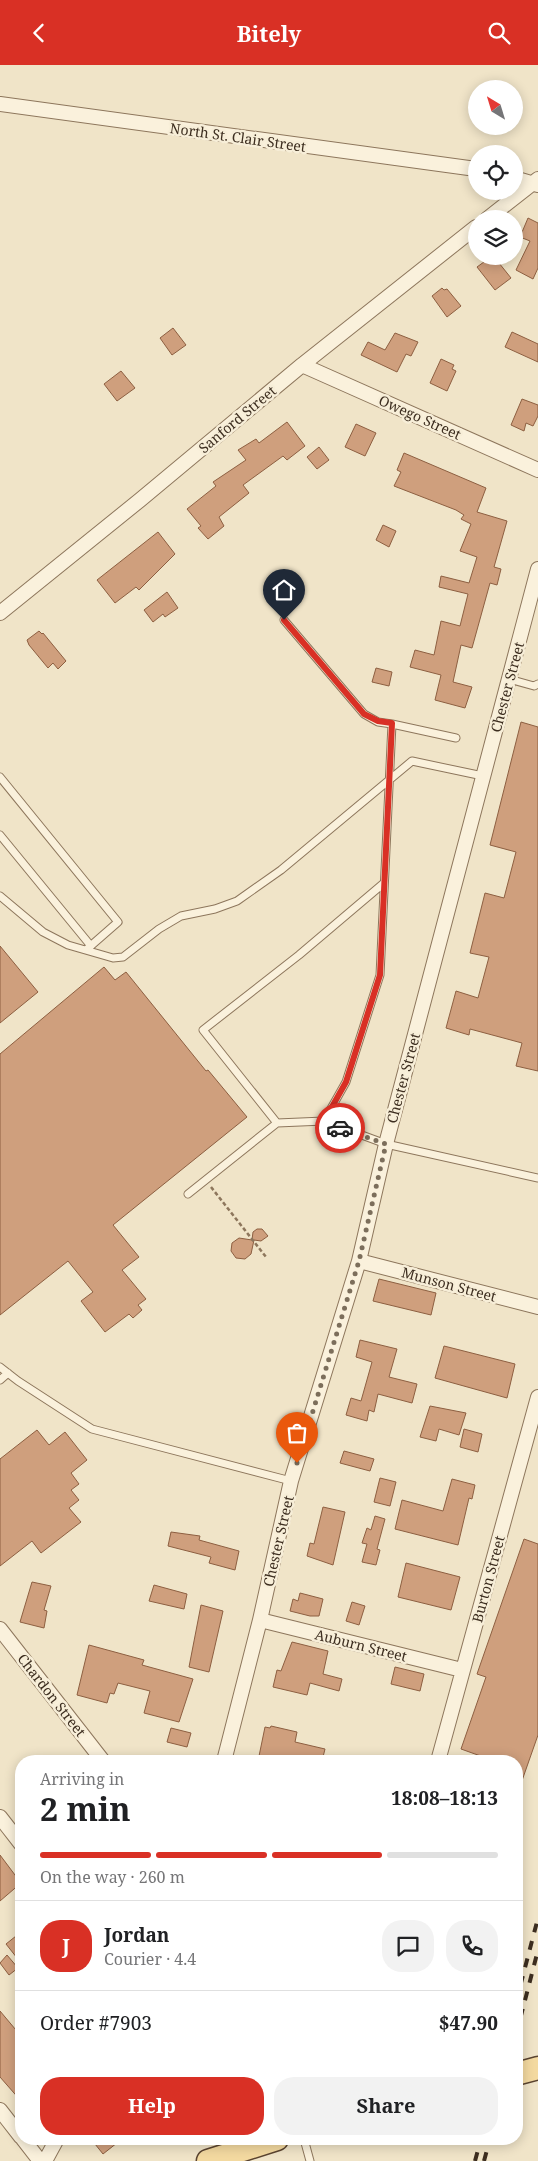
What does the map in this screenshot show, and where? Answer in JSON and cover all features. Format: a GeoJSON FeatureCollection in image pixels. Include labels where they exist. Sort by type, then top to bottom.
{"type":"FeatureCollection","features":[{"type":"Feature","properties":{"kind":"main road"},"geometry":{"type":"LineString","coordinates":[[523,2072],[538,2068]]}},
{"type":"Feature","properties":{"kind":"main road"},"geometry":{"type":"LineString","coordinates":[[208,2161],[237,2145]]}},
{"type":"Feature","properties":{"kind":"street","name":"North St. Clair Street"},"geometry":{"type":"LineString","coordinates":[[0,104],[468,168]]}},
{"type":"Feature","properties":{"kind":"street"},"geometry":{"type":"LineString","coordinates":[[523,179],[536,182]]}},
{"type":"Feature","properties":{"kind":"street"},"geometry":{"type":"LineString","coordinates":[[499,210],[536,182]]}},
{"type":"Feature","properties":{"kind":"street","name":"Sanford Street"},"geometry":{"type":"LineString","coordinates":[[0,613],[140,500],[302,365],[468,233]]}},
{"type":"Feature","properties":{"kind":"street","name":"Owego Street"},"geometry":{"type":"LineString","coordinates":[[302,365],[538,470]]}},
{"type":"Feature","properties":{"kind":"street","name":"Chester Street"},"geometry":{"type":"LineString","coordinates":[[226,1755],[260,1621],[291,1481],[359,1261],[386,1144],[538,569]]}},
{"type":"Feature","properties":{"kind":"street","name":"Munson Street"},"geometry":{"type":"LineString","coordinates":[[359,1261],[538,1307]]}},
{"type":"Feature","properties":{"kind":"street","name":"Burton Street"},"geometry":{"type":"LineString","coordinates":[[440,1755],[538,1397]]}},
{"type":"Feature","properties":{"kind":"street","name":"Auburn Street"},"geometry":{"type":"LineString","coordinates":[[260,1621],[462,1670]]}},
{"type":"Feature","properties":{"kind":"street","name":"Chardon Street"},"geometry":{"type":"LineString","coordinates":[[0,1629],[98,1755]]}},
{"type":"Feature","properties":{"kind":"street"},"geometry":{"type":"LineString","coordinates":[[0,1817],[15,1836]]}},
{"type":"Feature","properties":{"kind":"street"},"geometry":{"type":"LineString","coordinates":[[0,2110],[15,2129]]}},
{"type":"Feature","properties":{"kind":"street"},"geometry":{"type":"LineString","coordinates":[[27,2145],[40,2161]]}},
{"type":"Feature","properties":{"kind":"street"},"geometry":{"type":"LineString","coordinates":[[45,2161],[54,2145]]}},
{"type":"Feature","properties":{"kind":"lane"},"geometry":{"type":"LineString","coordinates":[[284,620],[364,714],[378,721],[456,738]]}},
{"type":"Feature","properties":{"kind":"lane"},"geometry":{"type":"LineString","coordinates":[[509,679],[534,686],[538,685]]}},
{"type":"Feature","properties":{"kind":"lane"},"geometry":{"type":"LineString","coordinates":[[324,1121],[346,1082],[380,975],[392,723]]}},
{"type":"Feature","properties":{"kind":"lane"},"geometry":{"type":"LineString","coordinates":[[0,895],[43,932],[68,945],[89,948],[113,958],[123,957],[159,929],[181,916],[215,909],[237,901],[281,870],[412,761],[484,776]]}},
{"type":"Feature","properties":{"kind":"lane"},"geometry":{"type":"LineString","coordinates":[[0,777],[118,923],[89,948]]}},
{"type":"Feature","properties":{"kind":"lane"},"geometry":{"type":"LineString","coordinates":[[0,835],[89,948]]}},
{"type":"Feature","properties":{"kind":"lane"},"geometry":{"type":"LineString","coordinates":[[277,1123],[203,1030],[299,955],[384,883]]}},
{"type":"Feature","properties":{"kind":"lane"},"geometry":{"type":"LineString","coordinates":[[188,1194],[277,1123],[324,1121],[386,1144],[538,1178]]}},
{"type":"Feature","properties":{"kind":"lane"},"geometry":{"type":"LineString","coordinates":[[0,1367],[92,1429],[291,1481]]}},
{"type":"Feature","properties":{"kind":"lane"},"geometry":{"type":"LineString","coordinates":[[0,1380],[8,1373]]}},
{"type":"Feature","properties":{"kind":"lane"},"geometry":{"type":"LineString","coordinates":[[306,2145],[310,2161]]}},
{"type":"Feature","properties":{"kind":"path"},"geometry":{"type":"LineString","coordinates":[[205,1180],[266,1257]]}},
{"type":"Feature","properties":{"kind":"building"},"geometry":{"type":"Polygon","coordinates":[[[528,218],[538,223],[538,268],[533,279],[516,270],[518,265],[523,265],[523,256],[530,241],[523,238],[523,230],[528,218]]]}},
{"type":"Feature","properties":{"kind":"building"},"geometry":{"type":"Polygon","coordinates":[[[480,265],[501,265],[511,278],[495,290],[477,267],[480,265]]]}},
{"type":"Feature","properties":{"kind":"building"},"geometry":{"type":"Polygon","coordinates":[[[442,288],[444,290],[447,289],[461,306],[447,317],[432,296],[442,288]]]}},
{"type":"Feature","properties":{"kind":"building"},"geometry":{"type":"Polygon","coordinates":[[[173,328],[186,345],[172,355],[160,338],[173,328]]]}},
{"type":"Feature","properties":{"kind":"building"},"geometry":{"type":"Polygon","coordinates":[[[512,332],[538,344],[538,362],[505,347],[512,332]]]}},
{"type":"Feature","properties":{"kind":"building"},"geometry":{"type":"Polygon","coordinates":[[[395,333],[418,342],[411,356],[406,354],[397,372],[361,355],[368,342],[385,350],[395,333]]]}},
{"type":"Feature","properties":{"kind":"building"},"geometry":{"type":"Polygon","coordinates":[[[441,359],[454,365],[452,369],[456,371],[447,391],[430,383],[441,359]]]}},
{"type":"Feature","properties":{"kind":"building"},"geometry":{"type":"Polygon","coordinates":[[[121,371],[135,388],[117,401],[104,384],[121,371]]]}},
{"type":"Feature","properties":{"kind":"building"},"geometry":{"type":"Polygon","coordinates":[[[522,399],[538,405],[538,416],[533,426],[526,423],[524,431],[511,425],[522,399]]]}},
{"type":"Feature","properties":{"kind":"building"},"geometry":{"type":"Polygon","coordinates":[[[287,422],[305,446],[287,460],[283,456],[243,485],[249,493],[219,517],[224,526],[208,539],[198,528],[201,526],[187,509],[216,486],[213,482],[246,460],[238,450],[256,439],[259,443],[287,422]]]}},
{"type":"Feature","properties":{"kind":"building"},"geometry":{"type":"Polygon","coordinates":[[[356,424],[376,433],[365,456],[345,447],[356,424]]]}},
{"type":"Feature","properties":{"kind":"building"},"geometry":{"type":"Polygon","coordinates":[[[319,447],[329,460],[317,469],[307,457],[319,447]]]}},
{"type":"Feature","properties":{"kind":"building"},"geometry":{"type":"Polygon","coordinates":[[[404,453],[486,488],[477,512],[507,521],[494,567],[501,569],[497,585],[490,583],[472,648],[461,645],[453,682],[472,687],[465,708],[435,700],[441,675],[410,667],[415,650],[434,655],[441,621],[460,626],[468,594],[439,587],[441,576],[469,583],[477,557],[460,551],[471,524],[461,519],[464,515],[456,510],[394,486],[401,472],[397,470],[404,453]]]}},
{"type":"Feature","properties":{"kind":"building"},"geometry":{"type":"Polygon","coordinates":[[[383,525],[396,531],[389,547],[376,540],[383,525]]]}},
{"type":"Feature","properties":{"kind":"building"},"geometry":{"type":"Polygon","coordinates":[[[158,532],[175,554],[139,590],[136,587],[115,603],[97,580],[158,532]]]}},
{"type":"Feature","properties":{"kind":"building"},"geometry":{"type":"Polygon","coordinates":[[[167,592],[178,608],[165,617],[163,614],[153,622],[144,610],[167,592]]]}},
{"type":"Feature","properties":{"kind":"building"},"geometry":{"type":"Polygon","coordinates":[[[39,631],[43,633],[66,661],[58,669],[53,663],[48,668],[29,645],[27,640],[39,631]]]}},
{"type":"Feature","properties":{"kind":"building"},"geometry":{"type":"Polygon","coordinates":[[[376,668],[392,672],[389,686],[372,682],[376,668]]]}},
{"type":"Feature","properties":{"kind":"building"},"geometry":{"type":"Polygon","coordinates":[[[521,722],[538,727],[538,1071],[516,1066],[522,1043],[470,1029],[469,1035],[446,1028],[456,991],[478,998],[489,957],[470,953],[485,893],[504,898],[516,852],[490,845],[521,722]]]}},
{"type":"Feature","properties":{"kind":"building"},"geometry":{"type":"Polygon","coordinates":[[[0,946],[38,992],[0,1023],[0,946]]]}},
{"type":"Feature","properties":{"kind":"building"},"geometry":{"type":"Polygon","coordinates":[[[104,967],[115,980],[126,972],[206,1071],[208,1070],[247,1117],[113,1225],[139,1257],[122,1270],[146,1299],[138,1305],[142,1310],[133,1318],[129,1314],[105,1332],[81,1301],[93,1292],[68,1261],[0,1315],[0,1054],[104,967]]]}},
{"type":"Feature","properties":{"kind":"building"},"geometry":{"type":"Polygon","coordinates":[[[257,1229],[262,1229],[268,1236],[261,1241],[254,1240],[251,1254],[245,1259],[236,1258],[231,1251],[232,1243],[239,1238],[252,1240],[253,1232],[257,1229]]]}},
{"type":"Feature","properties":{"kind":"building"},"geometry":{"type":"Polygon","coordinates":[[[379,1279],[436,1293],[431,1315],[373,1301],[379,1279]]]}},
{"type":"Feature","properties":{"kind":"building"},"geometry":{"type":"Polygon","coordinates":[[[360,1340],[397,1349],[389,1377],[417,1384],[412,1403],[378,1394],[374,1412],[369,1410],[367,1421],[346,1415],[351,1398],[361,1401],[372,1362],[356,1357],[360,1340]]]}},
{"type":"Feature","properties":{"kind":"building"},"geometry":{"type":"Polygon","coordinates":[[[444,1346],[515,1364],[507,1398],[435,1378],[444,1346]]]}},
{"type":"Feature","properties":{"kind":"building"},"geometry":{"type":"Polygon","coordinates":[[[430,1406],[466,1413],[459,1435],[439,1429],[436,1441],[420,1437],[430,1406]]]}},
{"type":"Feature","properties":{"kind":"building"},"geometry":{"type":"Polygon","coordinates":[[[464,1429],[482,1434],[478,1452],[460,1447],[464,1429]]]}},
{"type":"Feature","properties":{"kind":"building"},"geometry":{"type":"Polygon","coordinates":[[[37,1430],[49,1445],[65,1432],[87,1460],[71,1473],[79,1484],[71,1490],[79,1500],[69,1508],[81,1522],[41,1553],[32,1541],[0,1566],[0,1459],[37,1430]]]}},
{"type":"Feature","properties":{"kind":"building"},"geometry":{"type":"Polygon","coordinates":[[[344,1451],[374,1459],[370,1471],[340,1463],[344,1451]]]}},
{"type":"Feature","properties":{"kind":"building"},"geometry":{"type":"Polygon","coordinates":[[[380,1478],[396,1482],[390,1506],[374,1502],[380,1478]]]}},
{"type":"Feature","properties":{"kind":"building"},"geometry":{"type":"Polygon","coordinates":[[[452,1479],[475,1485],[472,1499],[469,1498],[458,1545],[395,1529],[402,1500],[443,1511],[452,1479]]]}},
{"type":"Feature","properties":{"kind":"building"},"geometry":{"type":"Polygon","coordinates":[[[323,1507],[345,1512],[333,1565],[307,1556],[310,1543],[314,1544],[323,1507]]]}},
{"type":"Feature","properties":{"kind":"building"},"geometry":{"type":"Polygon","coordinates":[[[375,1516],[385,1519],[377,1549],[380,1550],[376,1565],[362,1562],[367,1544],[362,1543],[367,1528],[371,1530],[375,1516]]]}},
{"type":"Feature","properties":{"kind":"building"},"geometry":{"type":"Polygon","coordinates":[[[171,1532],[200,1536],[199,1540],[239,1551],[235,1570],[209,1563],[211,1557],[168,1546],[171,1532]]]}},
{"type":"Feature","properties":{"kind":"building"},"geometry":{"type":"Polygon","coordinates":[[[524,1539],[538,1544],[538,1735],[523,1778],[523,1755],[478,1755],[461,1749],[486,1677],[477,1674],[524,1539]]]}},
{"type":"Feature","properties":{"kind":"building"},"geometry":{"type":"Polygon","coordinates":[[[406,1563],[460,1577],[451,1610],[398,1597],[406,1563]]]}},
{"type":"Feature","properties":{"kind":"building"},"geometry":{"type":"Polygon","coordinates":[[[32,1582],[51,1586],[44,1610],[47,1611],[44,1628],[20,1622],[32,1582]]]}},
{"type":"Feature","properties":{"kind":"building"},"geometry":{"type":"Polygon","coordinates":[[[154,1585],[187,1594],[184,1609],[149,1601],[154,1585]]]}},
{"type":"Feature","properties":{"kind":"building"},"geometry":{"type":"Polygon","coordinates":[[[300,1593],[323,1599],[319,1616],[310,1616],[290,1611],[293,1599],[298,1601],[300,1593]]]}},
{"type":"Feature","properties":{"kind":"building"},"geometry":{"type":"Polygon","coordinates":[[[352,1602],[365,1606],[359,1625],[346,1621],[352,1602]]]}},
{"type":"Feature","properties":{"kind":"building"},"geometry":{"type":"Polygon","coordinates":[[[201,1605],[223,1611],[209,1672],[189,1667],[201,1605]]]}},
{"type":"Feature","properties":{"kind":"building"},"geometry":{"type":"Polygon","coordinates":[[[292,1642],[328,1651],[323,1674],[342,1679],[339,1691],[310,1683],[307,1695],[273,1687],[277,1670],[281,1671],[292,1642]]]}},
{"type":"Feature","properties":{"kind":"building"},"geometry":{"type":"Polygon","coordinates":[[[89,1645],[144,1660],[142,1665],[193,1679],[179,1722],[144,1713],[150,1691],[118,1683],[114,1694],[110,1693],[107,1703],[77,1695],[89,1645]]]}},
{"type":"Feature","properties":{"kind":"building"},"geometry":{"type":"Polygon","coordinates":[[[395,1667],[424,1674],[420,1691],[391,1684],[395,1667]]]}},
{"type":"Feature","properties":{"kind":"building"},"geometry":{"type":"Polygon","coordinates":[[[271,1726],[297,1732],[295,1742],[325,1749],[324,1755],[259,1755],[265,1727],[270,1728],[271,1726]]]}},
{"type":"Feature","properties":{"kind":"building"},"geometry":{"type":"Polygon","coordinates":[[[171,1728],[191,1733],[187,1747],[167,1742],[171,1728]]]}},
{"type":"Feature","properties":{"kind":"building"},"geometry":{"type":"Polygon","coordinates":[[[0,1855],[15,1875],[15,1888],[0,1901],[0,1855]]]}},
{"type":"Feature","properties":{"kind":"building"},"geometry":{"type":"Polygon","coordinates":[[[15,1937],[15,1955],[6,1944],[15,1937]]]}},
{"type":"Feature","properties":{"kind":"building"},"geometry":{"type":"Polygon","coordinates":[[[7,1955],[15,1964],[15,1970],[9,1975],[0,1963],[7,1955]]]}},
{"type":"Feature","properties":{"kind":"building"},"geometry":{"type":"Polygon","coordinates":[[[0,2011],[15,2029],[15,2094],[0,2077],[0,2011]]]}},
{"type":"Feature","properties":{"kind":"building"},"geometry":{"type":"Polygon","coordinates":[[[96,2145],[114,2145],[103,2154],[96,2145]]]}},
{"type":"Feature","properties":{"kind":"railway"},"geometry":{"type":"LineString","coordinates":[[523,1975],[538,1918]]}},
{"type":"Feature","properties":{"kind":"railway"},"geometry":{"type":"LineString","coordinates":[[523,2008],[538,1950]]}},
{"type":"Feature","properties":{"kind":"railway"},"geometry":{"type":"LineString","coordinates":[[475,2161],[479,2145]]}},
{"type":"Feature","properties":{"kind":"railway"},"geometry":{"type":"LineString","coordinates":[[484,2161],[488,2145]]}},
{"type":"Feature","properties":{"kind":"way so far"},"geometry":{"type":"LineString","coordinates":[[297,1463],[359,1261],[386,1144],[340,1128]]}},
{"type":"Feature","properties":{"kind":"route"},"geometry":{"type":"LineString","coordinates":[[284,620],[364,714],[378,721],[392,723],[380,975],[346,1082],[324,1121],[340,1128]]}}]}
